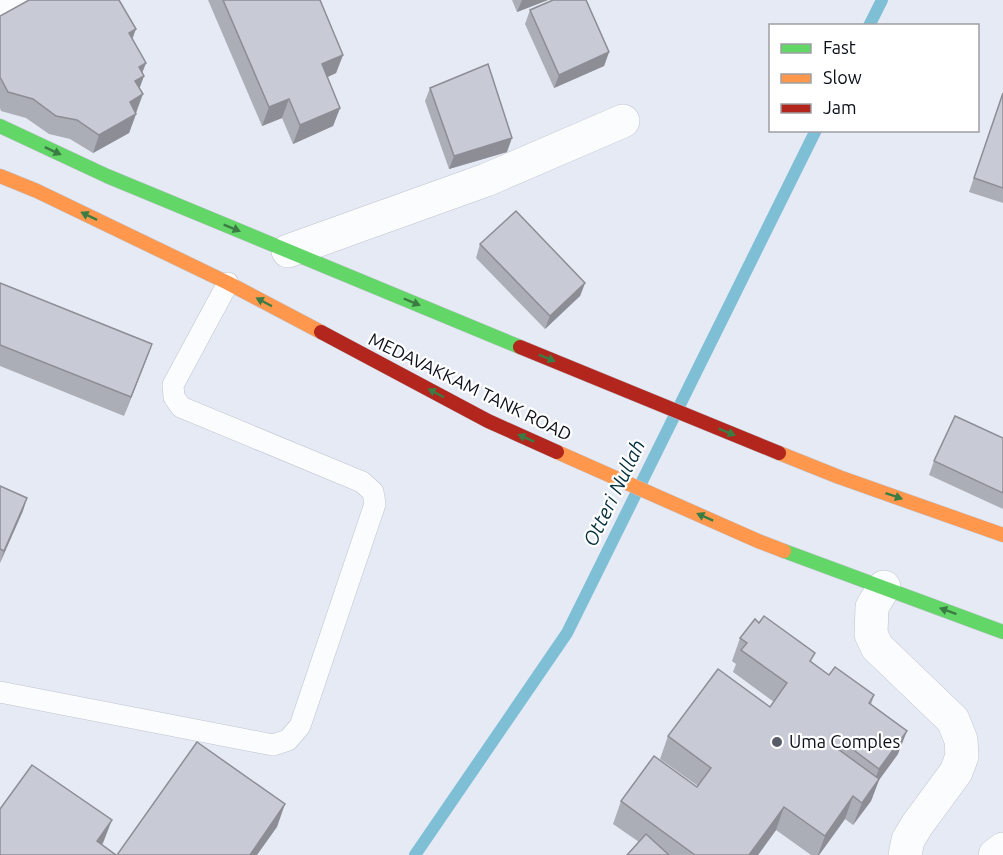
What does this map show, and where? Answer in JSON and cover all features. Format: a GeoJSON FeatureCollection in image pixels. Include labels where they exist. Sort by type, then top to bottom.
{"type":"FeatureCollection","features":[{"type":"Feature","properties":{"kind":"main road"},"geometry":{"type":"LineString","coordinates":[[0,126],[107,176],[492,336],[839,477],[1003,535]]}},
{"type":"Feature","properties":{"kind":"main road","name":"MEDAVAKKAM TANK ROAD"},"geometry":{"type":"LineString","coordinates":[[0,176],[37,191],[228,283],[488,421],[758,541],[1003,632]]}},
{"type":"Feature","properties":{"kind":"street"},"geometry":{"type":"LineString","coordinates":[[0,5],[12,0]]}},
{"type":"Feature","properties":{"kind":"street"},"geometry":{"type":"LineString","coordinates":[[288,251],[486,180],[623,121]]}},
{"type":"Feature","properties":{"kind":"street"},"geometry":{"type":"LineString","coordinates":[[884,587],[872,607],[871,633],[877,647],[953,720],[962,740],[962,756],[956,772],[917,825],[908,840],[905,855]]}},
{"type":"Feature","properties":{"kind":"street"},"geometry":{"type":"LineString","coordinates":[[995,855],[1003,849]]}},
{"type":"Feature","properties":{"kind":"lane"},"geometry":{"type":"LineString","coordinates":[[0,692],[273,746],[288,740],[300,726],[375,504],[373,492],[362,482],[181,407],[174,397],[173,385],[228,283]]}},
{"type":"Feature","properties":{"kind":"building"},"geometry":{"type":"Polygon","coordinates":[[[29,0],[119,0],[136,29],[129,33],[146,63],[139,67],[144,76],[135,81],[143,94],[130,102],[136,114],[99,135],[77,120],[56,116],[33,99],[8,92],[0,77],[0,16],[29,0]]]}},
{"type":"Feature","properties":{"kind":"building"},"geometry":{"type":"Polygon","coordinates":[[[223,0],[320,0],[343,55],[322,64],[340,108],[300,125],[289,99],[269,107],[223,0]]]}},
{"type":"Feature","properties":{"kind":"building"},"geometry":{"type":"Polygon","coordinates":[[[553,0],[586,0],[609,52],[559,75],[530,10],[553,0]]]}},
{"type":"Feature","properties":{"kind":"building"},"geometry":{"type":"Polygon","coordinates":[[[488,64],[512,138],[454,156],[430,88],[488,64]]]}},
{"type":"Feature","properties":{"kind":"building"},"geometry":{"type":"Polygon","coordinates":[[[1003,93],[1003,188],[974,178],[1003,93]]]}},
{"type":"Feature","properties":{"kind":"building"},"geometry":{"type":"Polygon","coordinates":[[[516,211],[585,283],[550,316],[480,244],[516,211]]]}},
{"type":"Feature","properties":{"kind":"building"},"geometry":{"type":"Polygon","coordinates":[[[0,283],[152,344],[131,397],[0,345],[0,283]]]}},
{"type":"Feature","properties":{"kind":"building"},"geometry":{"type":"Polygon","coordinates":[[[955,416],[1003,438],[1003,493],[934,461],[955,416]]]}},
{"type":"Feature","properties":{"kind":"building"},"geometry":{"type":"Polygon","coordinates":[[[0,486],[27,498],[4,551],[0,549],[0,486]]]}},
{"type":"Feature","properties":{"kind":"building","name":"Uma Comples"},"geometry":{"type":"Polygon","coordinates":[[[764,616],[815,653],[810,661],[829,675],[835,667],[874,695],[869,703],[907,731],[879,769],[843,742],[838,749],[879,779],[862,803],[853,796],[825,836],[784,807],[749,855],[695,855],[621,801],[654,756],[697,787],[711,768],[668,736],[718,669],[770,707],[787,683],[741,650],[747,643],[740,638],[755,619],[759,623],[764,616]]]}},
{"type":"Feature","properties":{"kind":"building"},"geometry":{"type":"Polygon","coordinates":[[[197,742],[285,804],[250,855],[117,855],[197,742]]]}},
{"type":"Feature","properties":{"kind":"building"},"geometry":{"type":"Polygon","coordinates":[[[32,765],[112,820],[97,841],[116,855],[0,855],[0,809],[32,765]]]}},
{"type":"Feature","properties":{"kind":"building"},"geometry":{"type":"Polygon","coordinates":[[[646,834],[669,855],[627,855],[646,834]]]}},
{"type":"Feature","properties":{"kind":"waterway","name":"Otteri Nullah"},"geometry":{"type":"LineString","coordinates":[[870,24],[882,0]]}},
{"type":"Feature","properties":{"kind":"waterway","name":"Otteri Nullah"},"geometry":{"type":"LineString","coordinates":[[415,855],[567,633],[815,132]]}},
{"type":"Feature","properties":{"kind":"traffic: fast"},"geometry":{"type":"LineString","coordinates":[[0,126],[107,176],[520,347]]}},
{"type":"Feature","properties":{"kind":"traffic: fast"},"geometry":{"type":"LineString","coordinates":[[784,551],[1003,632]]}},
{"type":"Feature","properties":{"kind":"traffic: slow"},"geometry":{"type":"LineString","coordinates":[[0,176],[37,191],[228,283],[321,332]]}},
{"type":"Feature","properties":{"kind":"traffic: slow"},"geometry":{"type":"LineString","coordinates":[[557,452],[784,551]]}},
{"type":"Feature","properties":{"kind":"traffic: slow"},"geometry":{"type":"LineString","coordinates":[[779,453],[839,477],[1003,535]]}},
{"type":"Feature","properties":{"kind":"traffic: jam"},"geometry":{"type":"LineString","coordinates":[[321,332],[488,421],[557,452]]}},
{"type":"Feature","properties":{"kind":"traffic: jam"},"geometry":{"type":"LineString","coordinates":[[520,347],[779,453]]}},
{"type":"Feature","properties":{"kind":"place","name":"Uma Comples"},"geometry":{"type":"Point","coordinates":[777,742]}}]}
